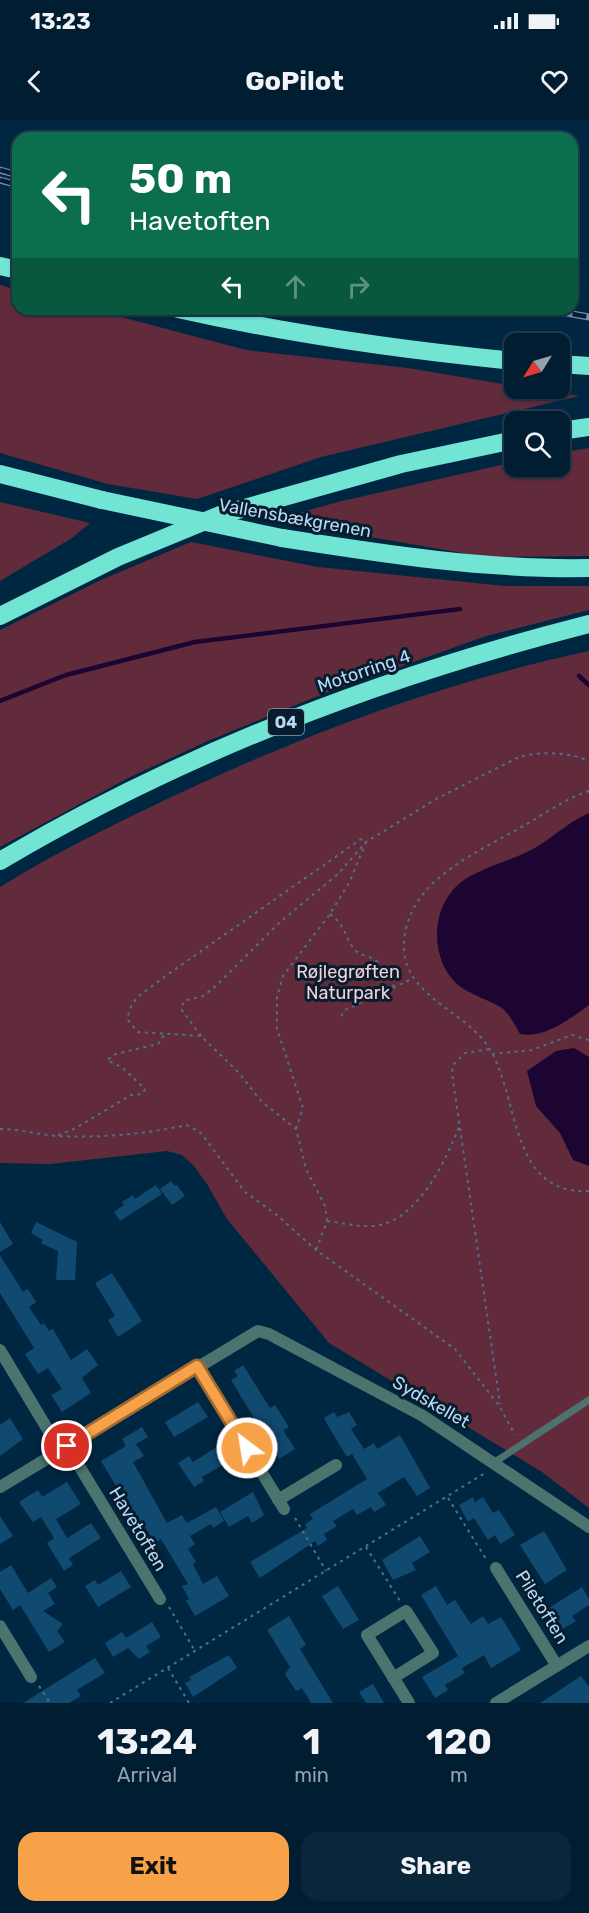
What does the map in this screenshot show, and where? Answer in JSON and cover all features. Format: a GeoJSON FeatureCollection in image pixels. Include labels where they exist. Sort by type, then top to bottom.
{"type":"FeatureCollection","features":[{"type":"Feature","properties":{"kind":"highway"},"geometry":{"type":"LineString","coordinates":[[209,315],[326,338],[504,360]]}},
{"type":"Feature","properties":{"kind":"highway"},"geometry":{"type":"LineString","coordinates":[[570,365],[589,366]]}},
{"type":"Feature","properties":{"kind":"highway"},"geometry":{"type":"LineString","coordinates":[[570,430],[589,427]]}},
{"type":"Feature","properties":{"kind":"highway"},"geometry":{"type":"LineString","coordinates":[[0,616],[118,557],[220,515],[401,464],[504,442]]}},
{"type":"Feature","properties":{"kind":"highway","name":"Vallensbækgrenen"},"geometry":{"type":"LineString","coordinates":[[0,474],[197,522],[393,556],[487,564],[589,568]]}},
{"type":"Feature","properties":{"kind":"highway","name":"Motorring 4"},"geometry":{"type":"LineString","coordinates":[[0,861],[110,802],[278,725],[355,695],[465,659],[589,624]]}},
{"type":"Feature","properties":{"kind":"street","name":"Sydskellet"},"geometry":{"type":"LineString","coordinates":[[197,1366],[258,1331],[269,1334],[423,1416],[589,1527]]}},
{"type":"Feature","properties":{"kind":"street","name":"Havetoften"},"geometry":{"type":"LineString","coordinates":[[0,1350],[160,1599]]}},
{"type":"Feature","properties":{"kind":"street"},"geometry":{"type":"LineString","coordinates":[[0,1487],[197,1366],[281,1505],[336,1465]]}},
{"type":"Feature","properties":{"kind":"street","name":"Piletoften"},"geometry":{"type":"LineString","coordinates":[[496,1568],[557,1666]]}},
{"type":"Feature","properties":{"kind":"street"},"geometry":{"type":"LineString","coordinates":[[393,1678],[433,1653],[406,1611],[367,1635],[393,1678],[409,1703]]}},
{"type":"Feature","properties":{"kind":"street"},"geometry":{"type":"LineString","coordinates":[[0,1626],[31,1677]]}},
{"type":"Feature","properties":{"kind":"street","name":"Piletoften"},"geometry":{"type":"LineString","coordinates":[[496,1703],[589,1646]]}},
{"type":"Feature","properties":{"kind":"lane"},"geometry":{"type":"LineString","coordinates":[[495,1462],[520,1443],[589,1400]]}},
{"type":"Feature","properties":{"kind":"path"},"geometry":{"type":"LineString","coordinates":[[296,1129],[261,1101],[239,1072],[201,1036],[181,1009],[184,1000],[203,996],[217,985],[279,923],[338,874],[366,842],[438,798],[531,753],[571,755],[589,761]]}},
{"type":"Feature","properties":{"kind":"path"},"geometry":{"type":"LineString","coordinates":[[589,791],[451,868],[419,900],[407,925],[405,944],[414,978],[437,1004],[468,1025],[490,1049],[512,1118],[534,1167],[549,1182],[562,1189],[589,1191]]}},
{"type":"Feature","properties":{"kind":"path"},"geometry":{"type":"LineString","coordinates":[[201,1036],[138,1032],[132,1028],[128,1020],[128,1009],[133,1001],[352,843],[360,839],[366,842]]}},
{"type":"Feature","properties":{"kind":"path"},"geometry":{"type":"LineString","coordinates":[[316,1250],[327,1221],[326,1206],[306,1169],[296,1129],[303,1108],[277,1029],[277,998],[283,976],[330,914],[350,882],[366,842]]}},
{"type":"Feature","properties":{"kind":"path"},"geometry":{"type":"LineString","coordinates":[[330,914],[342,922],[353,948],[359,954],[374,959],[394,987]]}},
{"type":"Feature","properties":{"kind":"path"},"geometry":{"type":"LineString","coordinates":[[341,1016],[345,1010],[414,978]]}},
{"type":"Feature","properties":{"kind":"path"},"geometry":{"type":"LineString","coordinates":[[55,1136],[74,1129],[131,1095],[142,1094],[145,1089],[123,1068],[107,1060],[116,1053],[158,1044],[165,1035]]}},
{"type":"Feature","properties":{"kind":"path"},"geometry":{"type":"LineString","coordinates":[[492,1054],[532,1050],[572,1035],[589,1040]]}},
{"type":"Feature","properties":{"kind":"path"},"geometry":{"type":"LineString","coordinates":[[490,1049],[465,1053],[453,1065],[500,1407]]}},
{"type":"Feature","properties":{"kind":"path"},"geometry":{"type":"LineString","coordinates":[[0,1129],[20,1129],[55,1136],[93,1137],[147,1133],[188,1125],[194,1127],[219,1155],[245,1192],[277,1215],[316,1250],[442,1338],[466,1362],[500,1407],[520,1443]]}},
{"type":"Feature","properties":{"kind":"path"},"geometry":{"type":"LineString","coordinates":[[327,1221],[374,1226],[398,1217],[422,1195],[434,1178],[460,1125]]}},
{"type":"Feature","properties":{"kind":"path"},"geometry":{"type":"LineString","coordinates":[[110,1703],[448,1498],[485,1473],[495,1462]]}},
{"type":"Feature","properties":{"kind":"path"},"geometry":{"type":"LineString","coordinates":[[448,1498],[489,1563],[496,1568]]}},
{"type":"Feature","properties":{"kind":"path"},"geometry":{"type":"LineString","coordinates":[[281,1505],[291,1513],[326,1572]]}},
{"type":"Feature","properties":{"kind":"path"},"geometry":{"type":"LineString","coordinates":[[366,1547],[406,1611]]}},
{"type":"Feature","properties":{"kind":"path"},"geometry":{"type":"LineString","coordinates":[[160,1599],[167,1604],[195,1651]]}},
{"type":"Feature","properties":{"kind":"path"},"geometry":{"type":"LineString","coordinates":[[168,1668],[189,1703]]}},
{"type":"Feature","properties":{"kind":"path"},"geometry":{"type":"LineString","coordinates":[[31,1677],[50,1703]]}},
{"type":"Feature","properties":{"kind":"green space"},"geometry":{"type":"Polygon","coordinates":[[[0,285],[12,288],[12,315],[114,315],[246,350],[408,368],[504,384],[504,399],[566,399],[516,411],[504,411],[504,414],[321,457],[197,499],[108,484],[0,453],[0,285]]]}},
{"type":"Feature","properties":{"kind":"green space"},"geometry":{"type":"Polygon","coordinates":[[[589,448],[589,556],[486,557],[272,520],[342,501],[504,464],[504,477],[570,477],[570,451],[589,448]]]}},
{"type":"Feature","properties":{"kind":"green space"},"geometry":{"type":"Polygon","coordinates":[[[0,502],[90,523],[72,538],[0,581],[0,502]]]}},
{"type":"Feature","properties":{"kind":"green space"},"geometry":{"type":"Polygon","coordinates":[[[191,542],[318,567],[505,586],[589,586],[589,610],[486,636],[318,696],[210,740],[128,778],[0,847],[0,630],[101,580],[191,542]]]}},
{"type":"Feature","properties":{"kind":"green space","name":"Røjlegrøften Naturpark"},"geometry":{"type":"Polygon","coordinates":[[[589,651],[589,1508],[542,1472],[329,1343],[227,1219],[207,1184],[194,1166],[182,1155],[167,1151],[50,1164],[0,1163],[0,887],[61,852],[165,800],[320,733],[480,678],[589,651]]]}},
{"type":"Feature","properties":{"kind":"shaded area"},"geometry":{"type":"Polygon","coordinates":[[[589,813],[589,1005],[565,1022],[547,1031],[529,1035],[520,1034],[501,1008],[459,986],[446,970],[437,943],[440,915],[453,890],[464,880],[531,850],[573,821],[589,813]]]}},
{"type":"Feature","properties":{"kind":"shaded area"},"geometry":{"type":"Polygon","coordinates":[[[574,1048],[589,1057],[589,1166],[573,1160],[560,1133],[536,1106],[527,1071],[556,1051],[574,1048]]]}},
{"type":"Feature","properties":{"kind":"building"},"geometry":{"type":"Polygon","coordinates":[[[171,1181],[185,1196],[172,1205],[160,1189],[171,1181]]]}},
{"type":"Feature","properties":{"kind":"building"},"geometry":{"type":"Polygon","coordinates":[[[156,1185],[162,1194],[120,1221],[114,1212],[124,1205],[122,1202],[133,1195],[135,1199],[156,1185]]]}},
{"type":"Feature","properties":{"kind":"building"},"geometry":{"type":"Polygon","coordinates":[[[0,1222],[13,1244],[0,1252],[0,1222]]]}},
{"type":"Feature","properties":{"kind":"building"},"geometry":{"type":"Polygon","coordinates":[[[36,1222],[77,1242],[75,1280],[56,1280],[58,1251],[41,1243],[43,1240],[31,1233],[36,1222]]]}},
{"type":"Feature","properties":{"kind":"building"},"geometry":{"type":"Polygon","coordinates":[[[0,1255],[23,1292],[28,1289],[36,1302],[29,1307],[41,1325],[44,1323],[49,1331],[53,1329],[71,1360],[87,1349],[98,1365],[82,1378],[91,1393],[62,1412],[51,1395],[62,1389],[48,1368],[38,1374],[25,1354],[34,1348],[0,1293],[0,1255]]]}},
{"type":"Feature","properties":{"kind":"building"},"geometry":{"type":"Polygon","coordinates":[[[112,1273],[142,1321],[118,1337],[108,1320],[115,1316],[95,1283],[112,1273]]]}},
{"type":"Feature","properties":{"kind":"building"},"geometry":{"type":"Polygon","coordinates":[[[243,1365],[270,1408],[275,1405],[289,1427],[283,1430],[295,1449],[279,1459],[231,1380],[238,1376],[234,1371],[243,1365]]]}},
{"type":"Feature","properties":{"kind":"building"},"geometry":{"type":"Polygon","coordinates":[[[198,1402],[208,1417],[174,1437],[165,1422],[198,1402]]]}},
{"type":"Feature","properties":{"kind":"building"},"geometry":{"type":"Polygon","coordinates":[[[334,1412],[337,1417],[349,1412],[357,1425],[351,1429],[364,1449],[374,1443],[377,1449],[400,1435],[430,1488],[417,1496],[404,1477],[378,1493],[386,1505],[374,1512],[371,1507],[357,1515],[353,1509],[333,1521],[337,1526],[324,1534],[327,1540],[318,1546],[315,1541],[260,1578],[250,1562],[307,1528],[305,1524],[313,1519],[310,1514],[367,1479],[352,1454],[347,1457],[324,1418],[334,1412]]]}},
{"type":"Feature","properties":{"kind":"building"},"geometry":{"type":"Polygon","coordinates":[[[10,1418],[23,1439],[0,1456],[0,1425],[10,1418]]]}},
{"type":"Feature","properties":{"kind":"building"},"geometry":{"type":"Polygon","coordinates":[[[142,1427],[148,1437],[136,1444],[144,1456],[133,1462],[167,1523],[182,1515],[187,1523],[216,1507],[224,1521],[213,1528],[211,1524],[190,1536],[195,1544],[188,1549],[196,1562],[193,1564],[203,1584],[217,1576],[229,1596],[195,1616],[186,1601],[189,1599],[182,1586],[188,1584],[161,1539],[155,1543],[145,1527],[142,1529],[101,1461],[126,1446],[122,1439],[142,1427]]]}},
{"type":"Feature","properties":{"kind":"building"},"geometry":{"type":"Polygon","coordinates":[[[223,1443],[233,1459],[202,1477],[204,1481],[194,1487],[178,1463],[189,1456],[193,1462],[223,1443]]]}},
{"type":"Feature","properties":{"kind":"building"},"geometry":{"type":"Polygon","coordinates":[[[67,1482],[81,1504],[56,1519],[67,1538],[91,1523],[101,1538],[69,1558],[73,1565],[64,1571],[47,1543],[54,1538],[41,1517],[33,1522],[19,1502],[38,1490],[42,1497],[67,1482]]]}},
{"type":"Feature","properties":{"kind":"building"},"geometry":{"type":"Polygon","coordinates":[[[253,1492],[264,1515],[252,1523],[248,1516],[229,1527],[220,1512],[253,1492]]]}},
{"type":"Feature","properties":{"kind":"building"},"geometry":{"type":"Polygon","coordinates":[[[473,1497],[475,1502],[483,1497],[493,1513],[499,1510],[515,1535],[500,1544],[495,1535],[488,1540],[474,1518],[468,1522],[459,1505],[473,1497]]]}},
{"type":"Feature","properties":{"kind":"building"},"geometry":{"type":"Polygon","coordinates":[[[0,1516],[13,1536],[0,1544],[0,1516]]]}},
{"type":"Feature","properties":{"kind":"building"},"geometry":{"type":"Polygon","coordinates":[[[544,1531],[567,1570],[545,1584],[520,1545],[544,1531]]]}},
{"type":"Feature","properties":{"kind":"building"},"geometry":{"type":"Polygon","coordinates":[[[420,1536],[430,1552],[412,1563],[416,1570],[393,1580],[382,1560],[420,1536]]]}},
{"type":"Feature","properties":{"kind":"building"},"geometry":{"type":"Polygon","coordinates":[[[11,1565],[28,1593],[51,1578],[57,1587],[48,1593],[55,1604],[43,1611],[63,1624],[57,1631],[65,1642],[49,1652],[20,1605],[13,1610],[0,1589],[0,1572],[11,1565]]]}},
{"type":"Feature","properties":{"kind":"building"},"geometry":{"type":"Polygon","coordinates":[[[121,1571],[131,1587],[98,1607],[85,1586],[95,1580],[98,1585],[121,1571]]]}},
{"type":"Feature","properties":{"kind":"building"},"geometry":{"type":"Polygon","coordinates":[[[338,1586],[359,1620],[343,1629],[322,1596],[338,1586]]]}},
{"type":"Feature","properties":{"kind":"building"},"geometry":{"type":"Polygon","coordinates":[[[436,1586],[447,1605],[455,1600],[471,1624],[483,1616],[488,1624],[501,1617],[521,1650],[491,1668],[484,1655],[462,1668],[465,1673],[445,1685],[448,1690],[435,1698],[422,1677],[458,1656],[421,1595],[436,1586]]]}},
{"type":"Feature","properties":{"kind":"building"},"geometry":{"type":"Polygon","coordinates":[[[582,1587],[589,1599],[589,1605],[572,1616],[576,1621],[563,1629],[549,1608],[582,1587]]]}},
{"type":"Feature","properties":{"kind":"building"},"geometry":{"type":"Polygon","coordinates":[[[289,1616],[306,1645],[300,1649],[333,1703],[311,1703],[302,1688],[296,1691],[285,1674],[290,1667],[267,1630],[289,1616]]]}},
{"type":"Feature","properties":{"kind":"building"},"geometry":{"type":"Polygon","coordinates":[[[152,1622],[161,1637],[146,1646],[150,1652],[139,1659],[128,1648],[113,1657],[105,1643],[122,1632],[126,1638],[152,1622]]]}},
{"type":"Feature","properties":{"kind":"building"},"geometry":{"type":"Polygon","coordinates":[[[229,1655],[237,1668],[193,1697],[185,1683],[191,1680],[189,1677],[229,1655]]]}},
{"type":"Feature","properties":{"kind":"building"},"geometry":{"type":"Polygon","coordinates":[[[95,1658],[105,1673],[77,1690],[81,1696],[69,1703],[23,1703],[95,1658]]]}},
{"type":"Feature","properties":{"kind":"building"},"geometry":{"type":"Polygon","coordinates":[[[581,1676],[589,1687],[589,1703],[540,1703],[581,1676]]]}},
{"type":"Feature","properties":{"kind":"building"},"geometry":{"type":"Polygon","coordinates":[[[373,1684],[384,1703],[366,1703],[359,1692],[373,1684]]]}},
{"type":"Feature","properties":{"kind":"waterway"},"geometry":{"type":"LineString","coordinates":[[0,701],[66,675],[195,642],[460,609]]}},
{"type":"Feature","properties":{"kind":"waterway"},"geometry":{"type":"LineString","coordinates":[[579,676],[589,685]]}},
{"type":"Feature","properties":{"kind":"railway"},"geometry":{"type":"LineString","coordinates":[[0,170],[12,173]]}},
{"type":"Feature","properties":{"kind":"railway"},"geometry":{"type":"LineString","coordinates":[[0,180],[12,183]]}},
{"type":"Feature","properties":{"kind":"railway"},"geometry":{"type":"LineString","coordinates":[[578,315],[589,317]]}},
{"type":"Feature","properties":{"kind":"route"},"geometry":{"type":"LineString","coordinates":[[67,1446],[197,1366],[247,1448]]}}]}
